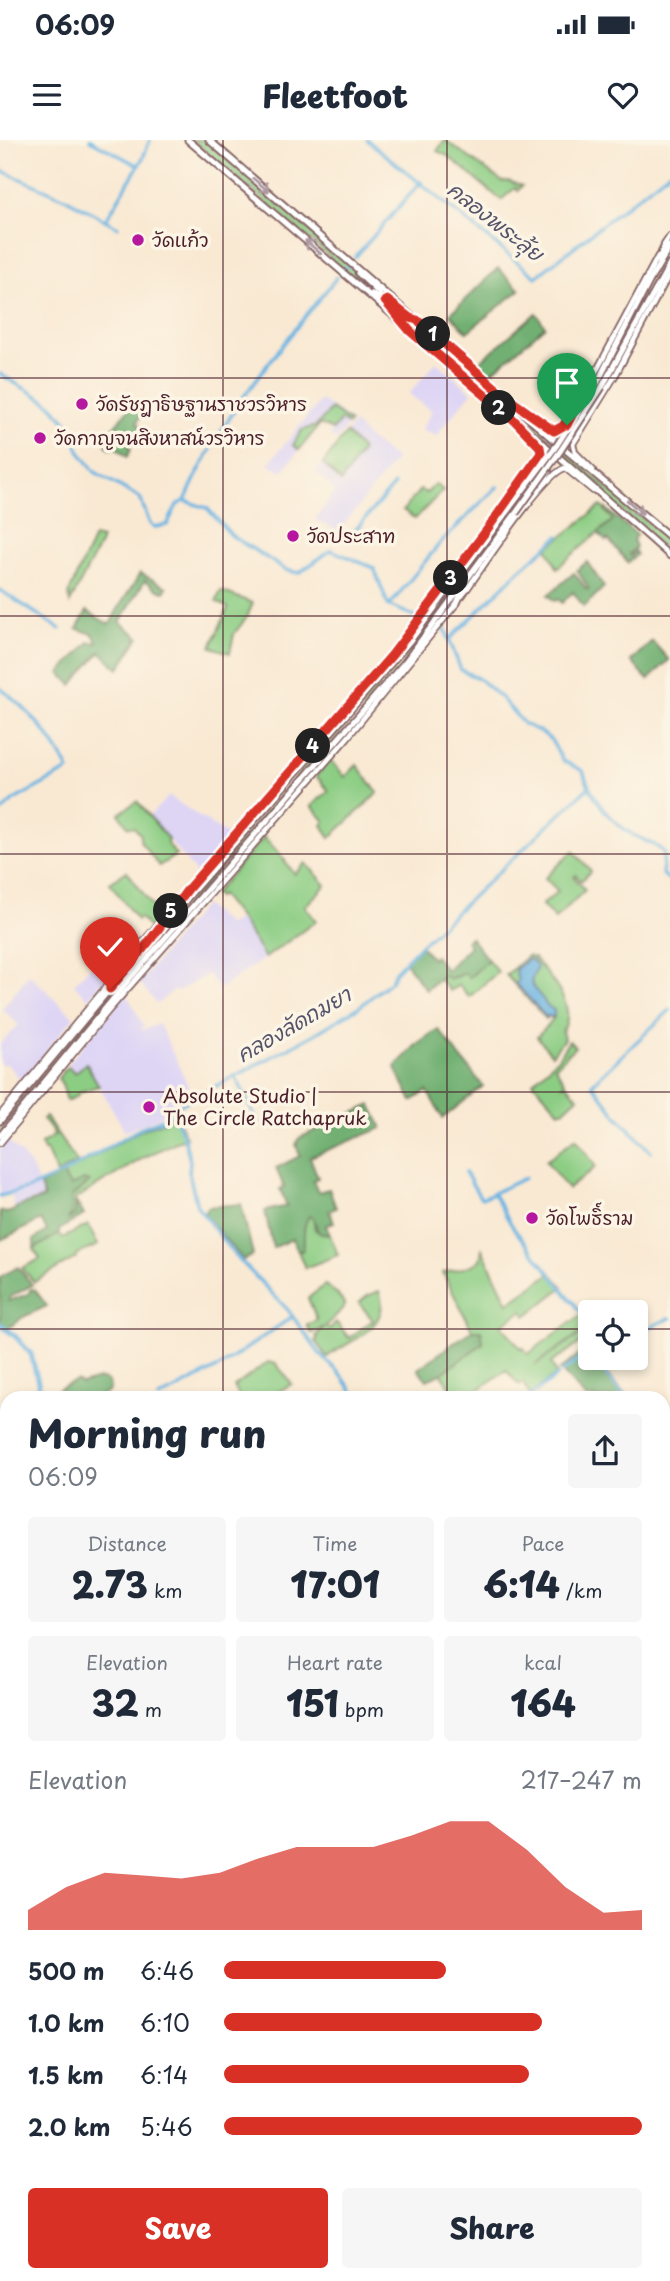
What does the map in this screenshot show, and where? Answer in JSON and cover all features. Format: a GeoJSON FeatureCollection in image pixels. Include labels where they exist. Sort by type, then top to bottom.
{"type":"FeatureCollection","features":[{"type":"Feature","properties":{"kind":"main road"},"geometry":{"type":"LineString","coordinates":[[188,140],[670,556]]}},
{"type":"Feature","properties":{"kind":"main road"},"geometry":{"type":"LineString","coordinates":[[209,140],[548,435],[670,537]]}},
{"type":"Feature","properties":{"kind":"main road"},"geometry":{"type":"LineString","coordinates":[[0,1121],[419,626],[511,506],[600,385],[670,236]]}},
{"type":"Feature","properties":{"kind":"main road"},"geometry":{"type":"LineString","coordinates":[[591,414],[576,435],[567,433],[565,427],[668,244]]}},
{"type":"Feature","properties":{"kind":"main road"},"geometry":{"type":"LineString","coordinates":[[347,276],[377,298],[380,297],[353,264]]}},
{"type":"Feature","properties":{"kind":"main road"},"geometry":{"type":"LineString","coordinates":[[308,780],[348,737],[437,630],[475,568],[568,441],[670,264]]}},
{"type":"Feature","properties":{"kind":"main road"},"geometry":{"type":"LineString","coordinates":[[599,476],[572,446],[624,360],[670,273]]}},
{"type":"Feature","properties":{"kind":"main road"},"geometry":{"type":"LineString","coordinates":[[410,331],[385,301],[417,320]]}},
{"type":"Feature","properties":{"kind":"main road"},"geometry":{"type":"LineString","coordinates":[[506,397],[554,431],[563,426],[578,403]]}},
{"type":"Feature","properties":{"kind":"main road"},"geometry":{"type":"LineString","coordinates":[[429,613],[540,455],[541,449],[514,420]]}},
{"type":"Feature","properties":{"kind":"main road"},"geometry":{"type":"LineString","coordinates":[[525,477],[540,465],[547,465],[549,471],[540,489]]}},
{"type":"Feature","properties":{"kind":"main road"},"geometry":{"type":"LineString","coordinates":[[0,1136],[164,938],[457,603],[540,489],[556,472],[565,468],[608,502]]}},
{"type":"Feature","properties":{"kind":"main road"},"geometry":{"type":"LineString","coordinates":[[457,603],[475,568]]}},
{"type":"Feature","properties":{"kind":"main road"},"geometry":{"type":"LineString","coordinates":[[0,1115],[188,889],[419,626]]}},
{"type":"Feature","properties":{"kind":"main road"},"geometry":{"type":"LineString","coordinates":[[312,747],[339,722]]}},
{"type":"Feature","properties":{"kind":"main road"},"geometry":{"type":"LineString","coordinates":[[0,1143],[308,780],[344,736],[345,731]]}},
{"type":"Feature","properties":{"kind":"main road"},"geometry":{"type":"LineString","coordinates":[[148,943],[188,889]]}},
{"type":"Feature","properties":{"kind":"main road"},"geometry":{"type":"LineString","coordinates":[[164,938],[204,900]]}},
{"type":"Feature","properties":{"kind":"main road"},"geometry":{"type":"LineString","coordinates":[[8,1126],[52,1079]]}},
{"type":"Feature","properties":{"kind":"shaded area"},"geometry":{"type":"Polygon","coordinates":[[[436,362],[472,392],[436,436],[421,430],[432,411],[409,394],[436,362]]]}},
{"type":"Feature","properties":{"kind":"shaded area"},"geometry":{"type":"Polygon","coordinates":[[[321,400],[351,421],[336,440],[330,436],[332,430],[320,424],[282,472],[268,464],[321,400]]]}},
{"type":"Feature","properties":{"kind":"shaded area"},"geometry":{"type":"Polygon","coordinates":[[[354,423],[370,440],[396,459],[339,531],[315,520],[335,491],[316,472],[354,423]]]}},
{"type":"Feature","properties":{"kind":"shaded area"},"geometry":{"type":"Polygon","coordinates":[[[169,796],[230,837],[197,874],[149,816],[169,796]]]}},
{"type":"Feature","properties":{"kind":"shaded area"},"geometry":{"type":"Polygon","coordinates":[[[204,905],[228,925],[240,919],[265,958],[219,989],[208,974],[177,992],[174,990],[157,1004],[139,982],[204,905]]]}},
{"type":"Feature","properties":{"kind":"shaded area"},"geometry":{"type":"Polygon","coordinates":[[[126,929],[138,942],[88,999],[74,984],[126,929]]]}},
{"type":"Feature","properties":{"kind":"shaded area"},"geometry":{"type":"Polygon","coordinates":[[[29,974],[74,1017],[22,1081],[6,1063],[2,1065],[0,1062],[0,1044],[19,1025],[2,1009],[29,974]]]}},
{"type":"Feature","properties":{"kind":"shaded area"},"geometry":{"type":"Polygon","coordinates":[[[126,993],[144,1026],[141,1028],[143,1030],[159,1024],[193,1096],[165,1115],[125,1131],[86,1063],[74,1073],[67,1065],[126,993]]]}},
{"type":"Feature","properties":{"kind":"shaded area"},"geometry":{"type":"Polygon","coordinates":[[[7,1140],[33,1170],[44,1198],[14,1208],[11,1192],[0,1195],[0,1149],[7,1140]]]}},
{"type":"Feature","properties":{"kind":"green space"},"geometry":{"type":"Polygon","coordinates":[[[193,140],[204,140],[355,270],[379,295],[352,276],[193,140]]]}},
{"type":"Feature","properties":{"kind":"green space"},"geometry":{"type":"Polygon","coordinates":[[[445,140],[503,182],[522,186],[518,190],[515,188],[501,200],[448,156],[437,151],[445,140]]]}},
{"type":"Feature","properties":{"kind":"green space"},"geometry":{"type":"Polygon","coordinates":[[[498,268],[520,290],[467,332],[450,314],[498,268]]]}},
{"type":"Feature","properties":{"kind":"green space"},"geometry":{"type":"Polygon","coordinates":[[[387,303],[414,322],[670,542],[670,554],[565,459],[414,330],[387,303]]]}},
{"type":"Feature","properties":{"kind":"green space"},"geometry":{"type":"Polygon","coordinates":[[[536,313],[545,326],[490,374],[477,364],[536,313]]]}},
{"type":"Feature","properties":{"kind":"green space"},"geometry":{"type":"Polygon","coordinates":[[[136,400],[146,406],[137,423],[143,429],[136,444],[131,442],[127,457],[115,446],[111,449],[106,445],[111,440],[107,435],[136,400]]]}},
{"type":"Feature","properties":{"kind":"green space"},"geometry":{"type":"Polygon","coordinates":[[[331,409],[350,422],[348,425],[341,420],[333,430],[320,424],[299,450],[293,445],[302,430],[316,426],[331,409]]]}},
{"type":"Feature","properties":{"kind":"green space"},"geometry":{"type":"Polygon","coordinates":[[[346,433],[362,450],[341,482],[323,464],[346,433]]]}},
{"type":"Feature","properties":{"kind":"green space"},"geometry":{"type":"Polygon","coordinates":[[[435,484],[443,490],[415,519],[403,510],[420,490],[427,493],[435,484]]]}},
{"type":"Feature","properties":{"kind":"green space"},"geometry":{"type":"Polygon","coordinates":[[[601,506],[613,520],[557,568],[547,548],[601,506]]]}},
{"type":"Feature","properties":{"kind":"green space"},"geometry":{"type":"Polygon","coordinates":[[[605,508],[637,535],[633,539],[636,547],[629,554],[630,556],[635,551],[637,554],[628,563],[608,539],[606,541],[598,533],[613,520],[605,508]]]}},
{"type":"Feature","properties":{"kind":"green space"},"geometry":{"type":"Polygon","coordinates":[[[94,537],[101,539],[101,542],[70,603],[69,593],[94,537]]]}},
{"type":"Feature","properties":{"kind":"green space"},"geometry":{"type":"Polygon","coordinates":[[[587,562],[604,587],[584,607],[573,592],[562,603],[548,595],[574,573],[587,590],[589,589],[577,570],[587,562]]]}},
{"type":"Feature","properties":{"kind":"green space"},"geometry":{"type":"Polygon","coordinates":[[[140,573],[167,587],[165,591],[158,590],[145,580],[120,622],[139,637],[119,669],[100,652],[72,685],[60,673],[89,642],[98,643],[93,634],[77,629],[87,611],[108,624],[111,623],[140,573]]]}},
{"type":"Feature","properties":{"kind":"green space"},"geometry":{"type":"Polygon","coordinates":[[[221,591],[253,603],[247,617],[234,634],[230,653],[211,647],[228,608],[216,601],[221,591]]]}},
{"type":"Feature","properties":{"kind":"green space"},"geometry":{"type":"Polygon","coordinates":[[[426,626],[429,628],[398,666],[184,911],[0,1131],[16,1106],[122,979],[426,626]]]}},
{"type":"Feature","properties":{"kind":"green space"},"geometry":{"type":"Polygon","coordinates":[[[652,641],[669,660],[648,680],[631,661],[652,641]]]}},
{"type":"Feature","properties":{"kind":"green space"},"geometry":{"type":"Polygon","coordinates":[[[331,760],[345,777],[357,765],[378,793],[330,838],[322,825],[325,821],[311,806],[329,791],[316,776],[331,760]]]}},
{"type":"Feature","properties":{"kind":"green space"},"geometry":{"type":"Polygon","coordinates":[[[137,801],[168,839],[167,843],[176,855],[159,866],[140,841],[141,835],[134,827],[128,827],[119,814],[137,801]]]}},
{"type":"Feature","properties":{"kind":"green space"},"geometry":{"type":"Polygon","coordinates":[[[264,837],[295,874],[306,863],[326,885],[305,906],[316,921],[265,958],[221,895],[218,897],[214,894],[264,837]]]}},
{"type":"Feature","properties":{"kind":"green space"},"geometry":{"type":"Polygon","coordinates":[[[573,851],[591,871],[581,881],[576,875],[574,877],[585,890],[555,919],[542,905],[558,891],[545,878],[573,851]]]}},
{"type":"Feature","properties":{"kind":"green space"},"geometry":{"type":"Polygon","coordinates":[[[127,871],[160,917],[149,928],[140,918],[137,920],[110,883],[127,871]]]}},
{"type":"Feature","properties":{"kind":"green space"},"geometry":{"type":"Polygon","coordinates":[[[470,937],[488,960],[469,978],[465,973],[449,979],[443,975],[426,990],[405,962],[421,946],[432,959],[435,956],[446,970],[470,946],[466,941],[470,937]]]}},
{"type":"Feature","properties":{"kind":"green space"},"geometry":{"type":"Polygon","coordinates":[[[527,956],[534,958],[565,1002],[567,1022],[562,1031],[564,1039],[552,1055],[537,1037],[553,1019],[549,1016],[546,1019],[506,975],[527,956]]]}},
{"type":"Feature","properties":{"kind":"green space"},"geometry":{"type":"Polygon","coordinates":[[[488,960],[498,972],[469,997],[459,985],[450,991],[439,979],[443,975],[457,977],[465,973],[469,977],[488,960]]]}},
{"type":"Feature","properties":{"kind":"green space"},"geometry":{"type":"Polygon","coordinates":[[[438,1029],[483,1086],[443,1118],[427,1091],[412,1101],[395,1067],[418,1043],[438,1029]]]}},
{"type":"Feature","properties":{"kind":"green space"},"geometry":{"type":"Polygon","coordinates":[[[569,1041],[575,1047],[555,1067],[565,1082],[563,1085],[566,1084],[578,1097],[563,1111],[559,1111],[533,1082],[558,1058],[569,1041]]]}},
{"type":"Feature","properties":{"kind":"green space"},"geometry":{"type":"Polygon","coordinates":[[[86,1063],[99,1086],[79,1092],[67,1101],[58,1078],[68,1066],[75,1073],[86,1063]]]}},
{"type":"Feature","properties":{"kind":"green space"},"geometry":{"type":"Polygon","coordinates":[[[371,1105],[382,1128],[310,1157],[318,1178],[313,1180],[318,1192],[329,1189],[336,1208],[329,1211],[334,1222],[326,1225],[330,1235],[318,1232],[313,1217],[309,1216],[302,1251],[298,1251],[292,1239],[273,1248],[265,1211],[287,1206],[280,1189],[284,1187],[276,1168],[300,1156],[296,1145],[299,1138],[371,1105]]]}},
{"type":"Feature","properties":{"kind":"green space"},"geometry":{"type":"Polygon","coordinates":[[[174,1112],[186,1137],[145,1157],[75,1199],[75,1214],[67,1221],[72,1211],[71,1197],[88,1184],[70,1186],[63,1174],[143,1129],[168,1120],[174,1112]]]}},
{"type":"Feature","properties":{"kind":"green space"},"geometry":{"type":"Polygon","coordinates":[[[46,1117],[77,1162],[57,1174],[41,1144],[55,1135],[43,1119],[46,1117]]]}},
{"type":"Feature","properties":{"kind":"green space"},"geometry":{"type":"Polygon","coordinates":[[[576,1138],[596,1167],[568,1189],[546,1161],[576,1138]]]}},
{"type":"Feature","properties":{"kind":"green space"},"geometry":{"type":"Polygon","coordinates":[[[63,1174],[70,1186],[84,1180],[89,1182],[71,1197],[72,1211],[68,1220],[75,1214],[76,1202],[84,1215],[34,1249],[34,1239],[47,1231],[41,1220],[1,1240],[0,1211],[13,1211],[17,1207],[44,1198],[40,1185],[63,1174]]]}},
{"type":"Feature","properties":{"kind":"green space"},"geometry":{"type":"Polygon","coordinates":[[[241,1204],[253,1255],[243,1260],[204,1214],[208,1207],[241,1204]]]}},
{"type":"Feature","properties":{"kind":"green space"},"geometry":{"type":"Polygon","coordinates":[[[308,1216],[313,1217],[315,1230],[330,1235],[338,1255],[305,1268],[298,1251],[302,1251],[303,1228],[308,1216]]]}},
{"type":"Feature","properties":{"kind":"green space"},"geometry":{"type":"Polygon","coordinates":[[[88,1225],[98,1245],[76,1255],[77,1257],[34,1282],[22,1268],[40,1259],[34,1249],[59,1234],[63,1238],[88,1225]]]}},
{"type":"Feature","properties":{"kind":"green space"},"geometry":{"type":"Polygon","coordinates":[[[482,1249],[508,1303],[551,1273],[563,1287],[526,1316],[522,1311],[502,1325],[528,1354],[578,1317],[578,1335],[535,1365],[578,1336],[578,1344],[551,1363],[557,1374],[535,1391],[528,1391],[523,1383],[519,1385],[506,1370],[477,1391],[453,1391],[441,1374],[483,1343],[481,1330],[472,1330],[443,1273],[480,1260],[482,1249]]]}},
{"type":"Feature","properties":{"kind":"green space"},"geometry":{"type":"Polygon","coordinates":[[[18,1267],[32,1285],[10,1297],[9,1301],[28,1294],[31,1289],[35,1290],[47,1306],[23,1317],[6,1330],[0,1325],[0,1277],[18,1267]]]}},
{"type":"Feature","properties":{"kind":"green space"},"geometry":{"type":"Polygon","coordinates":[[[325,1285],[344,1303],[344,1307],[326,1326],[330,1330],[336,1322],[349,1338],[373,1320],[359,1303],[379,1291],[382,1303],[380,1314],[367,1331],[327,1357],[315,1341],[324,1327],[311,1333],[307,1325],[317,1320],[308,1298],[325,1285]]]}},
{"type":"Feature","properties":{"kind":"green space"},"geometry":{"type":"Polygon","coordinates":[[[472,1330],[481,1330],[483,1343],[441,1374],[427,1380],[418,1369],[472,1330]]]}},
{"type":"Feature","properties":{"kind":"green space"},"geometry":{"type":"Polygon","coordinates":[[[578,1356],[578,1370],[604,1370],[622,1391],[580,1391],[560,1370],[578,1356]]]}},
{"type":"Feature","properties":{"kind":"green space"},"geometry":{"type":"Polygon","coordinates":[[[268,1362],[276,1364],[292,1384],[280,1391],[236,1391],[234,1387],[268,1362]]]}},
{"type":"Feature","properties":{"kind":"green space"},"geometry":{"type":"Polygon","coordinates":[[[98,1379],[106,1380],[110,1390],[57,1391],[77,1381],[81,1384],[98,1379]]]}},
{"type":"Feature","properties":{"kind":"water"},"geometry":{"type":"Polygon","coordinates":[[[527,959],[533,961],[537,967],[532,979],[533,986],[546,1005],[554,1010],[554,1017],[545,1016],[515,983],[518,981],[515,970],[527,959]]]}},
{"type":"Feature","properties":{"kind":"waterway"},"geometry":{"type":"LineString","coordinates":[[90,140],[137,165]]}},
{"type":"Feature","properties":{"kind":"waterway"},"geometry":{"type":"LineString","coordinates":[[106,220],[143,158],[150,140]]}},
{"type":"Feature","properties":{"kind":"waterway","name":"คลองพระลุ้ย"},"geometry":{"type":"LineString","coordinates":[[367,140],[536,277],[670,171]]}},
{"type":"Feature","properties":{"kind":"waterway"},"geometry":{"type":"LineString","coordinates":[[0,170],[65,198],[118,227]]}},
{"type":"Feature","properties":{"kind":"waterway"},"geometry":{"type":"LineString","coordinates":[[355,257],[421,182]]}},
{"type":"Feature","properties":{"kind":"waterway"},"geometry":{"type":"LineString","coordinates":[[344,269],[348,265]]}},
{"type":"Feature","properties":{"kind":"waterway"},"geometry":{"type":"LineString","coordinates":[[185,501],[234,411],[337,277]]}},
{"type":"Feature","properties":{"kind":"waterway"},"geometry":{"type":"LineString","coordinates":[[0,374],[49,403],[68,424],[80,452],[95,472],[140,498],[150,524],[155,527],[167,525],[177,505],[185,501],[207,508],[232,536],[286,570],[299,573],[331,550],[374,568],[388,605],[445,629],[461,670],[479,679],[501,698],[524,724],[551,740],[563,761],[583,771],[597,800],[610,817],[626,831],[664,852],[662,874],[670,880]]}},
{"type":"Feature","properties":{"kind":"waterway"},"geometry":{"type":"LineString","coordinates":[[352,534],[394,485]]}},
{"type":"Feature","properties":{"kind":"waterway"},"geometry":{"type":"LineString","coordinates":[[389,606],[441,542],[497,487]]}},
{"type":"Feature","properties":{"kind":"waterway"},"geometry":{"type":"LineString","coordinates":[[450,639],[559,536]]}},
{"type":"Feature","properties":{"kind":"waterway"},"geometry":{"type":"LineString","coordinates":[[0,590],[60,629]]}},
{"type":"Feature","properties":{"kind":"waterway"},"geometry":{"type":"LineString","coordinates":[[0,688],[21,705],[39,725],[56,746],[69,770],[14,800],[0,813]]}},
{"type":"Feature","properties":{"kind":"waterway","name":"คลองลัดถมยา"},"geometry":{"type":"LineString","coordinates":[[0,1196],[30,1188],[62,1174],[143,1127],[166,1118],[178,1106],[313,1035],[359,1007],[391,981],[395,972],[421,945],[588,788]]}},
{"type":"Feature","properties":{"kind":"waterway"},"geometry":{"type":"LineString","coordinates":[[651,1152],[592,1084],[670,1010]]}},
{"type":"Feature","properties":{"kind":"waterway"},"geometry":{"type":"LineString","coordinates":[[235,1075],[258,1123]]}},
{"type":"Feature","properties":{"kind":"waterway"},"geometry":{"type":"LineString","coordinates":[[172,1113],[183,1134],[197,1206],[232,1252],[288,1310],[319,1353],[342,1376],[352,1391]]}},
{"type":"Feature","properties":{"kind":"waterway"},"geometry":{"type":"LineString","coordinates":[[465,1172],[480,1197],[493,1193],[514,1229],[578,1308]]}},
{"type":"Feature","properties":{"kind":"waterway"},"geometry":{"type":"LineString","coordinates":[[493,1193],[525,1178]]}},
{"type":"Feature","properties":{"kind":"waterway"},"geometry":{"type":"LineString","coordinates":[[173,1391],[221,1366],[292,1317]]}},
{"type":"Feature","properties":{"kind":"waterway"},"geometry":{"type":"LineString","coordinates":[[648,1328],[670,1318]]}},
{"type":"Feature","properties":{"kind":"waterway"},"geometry":{"type":"LineString","coordinates":[[0,1324],[31,1354],[40,1391]]}},
{"type":"Feature","properties":{"kind":"waterway"},"geometry":{"type":"LineString","coordinates":[[562,1372],[578,1361]]}},
{"type":"Feature","properties":{"kind":"waterway"},"geometry":{"type":"LineString","coordinates":[[602,1370],[620,1391]]}},
{"type":"Feature","properties":{"kind":"waterway"},"geometry":{"type":"LineString","coordinates":[[537,1391],[558,1375]]}},
{"type":"Feature","properties":{"kind":"place","name":"วัดแก้ว"},"geometry":{"type":"Point","coordinates":[138,240]}},
{"type":"Feature","properties":{"kind":"place","name":"วัดรัชฎาธิษฐานราชวรวิหาร"},"geometry":{"type":"Point","coordinates":[82,404]}},
{"type":"Feature","properties":{"kind":"place","name":"วัดกาญจนสิงหาสน์วรวิหาร"},"geometry":{"type":"Point","coordinates":[40,438]}},
{"type":"Feature","properties":{"kind":"place","name":"วัดประสาท"},"geometry":{"type":"Point","coordinates":[293,536]}},
{"type":"Feature","properties":{"kind":"place","name":"Absolute Studio | The Circle Ratchapruk"},"geometry":{"type":"Point","coordinates":[149,1107]}},
{"type":"Feature","properties":{"kind":"place","name":"วัดโพธิ์ราม"},"geometry":{"type":"Point","coordinates":[532,1218]}},
{"type":"Feature","properties":{"kind":"route"},"geometry":{"type":"LineString","coordinates":[[110,989],[222,848],[392,655],[486,531],[542,451],[514,420],[410,331],[385,301],[417,320],[506,397],[550,429],[560,429],[578,403],[567,425]]}}]}
